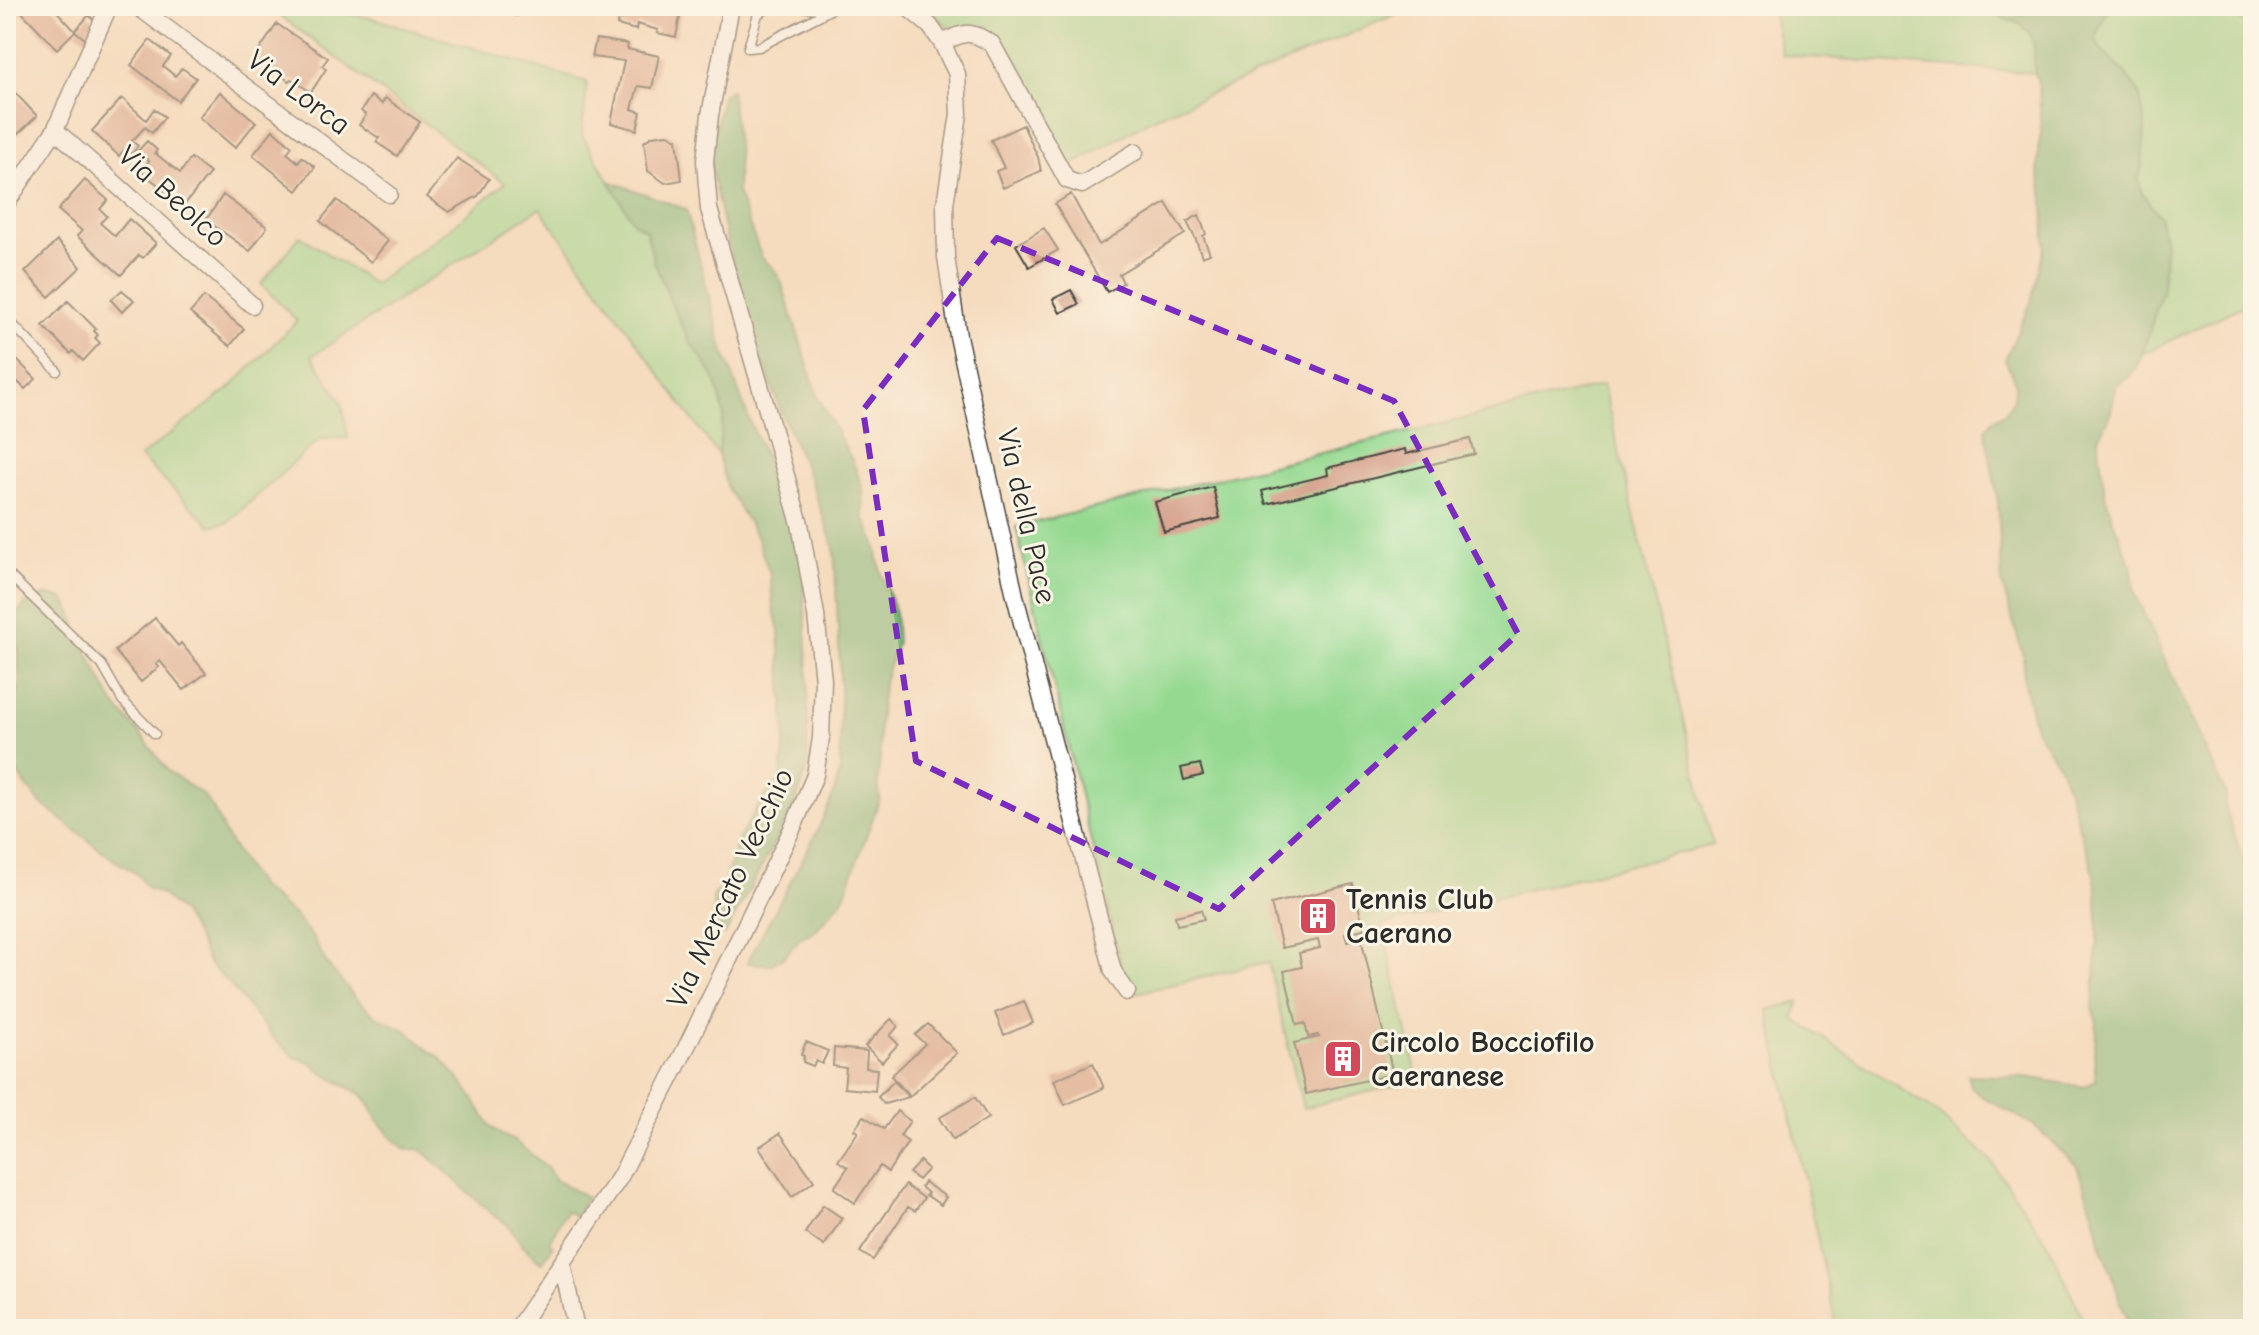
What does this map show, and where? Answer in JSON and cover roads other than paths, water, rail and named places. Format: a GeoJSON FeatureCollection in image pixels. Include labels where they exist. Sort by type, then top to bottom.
{"type":"FeatureCollection","features":[{"type":"Feature","properties":{"kind":"street"},"geometry":{"type":"LineString","coordinates":[[6,204],[55,130],[109,6]]}},
{"type":"Feature","properties":{"kind":"street","name":"Via Lorca"},"geometry":{"type":"LineString","coordinates":[[137,6],[389,194]]}},
{"type":"Feature","properties":{"kind":"street","name":"Via Mercato Vecchio"},"geometry":{"type":"LineString","coordinates":[[517,1329],[620,1177],[795,823],[815,775],[821,738],[823,680],[816,615],[800,524],[709,209],[705,161],[710,115],[731,6]]}},
{"type":"Feature","properties":{"kind":"street","name":"Via della Pace"},"geometry":{"type":"LineString","coordinates":[[906,6],[930,26],[957,74],[959,114],[945,204],[946,257],[958,336],[1015,596],[1113,971],[1127,992]]}},
{"type":"Feature","properties":{"kind":"street"},"geometry":{"type":"LineString","coordinates":[[942,43],[960,34],[978,35],[992,44],[1067,180],[1082,185],[1135,152]]}},
{"type":"Feature","properties":{"kind":"street","name":"Via Beolco"},"geometry":{"type":"LineString","coordinates":[[55,130],[252,305]]}},
{"type":"Feature","properties":{"kind":"street"},"geometry":{"type":"LineString","coordinates":[[562,1263],[576,1329]]}},
{"type":"Feature","properties":{"kind":"lane"},"geometry":{"type":"LineString","coordinates":[[772,6],[758,14],[748,48],[759,47],[830,8]]}},
{"type":"Feature","properties":{"kind":"lane"},"geometry":{"type":"LineString","coordinates":[[790,6],[830,8]]}},
{"type":"Feature","properties":{"kind":"lane"},"geometry":{"type":"LineString","coordinates":[[6,317],[57,371]]}},
{"type":"Feature","properties":{"kind":"lane"},"geometry":{"type":"LineString","coordinates":[[6,572],[102,665],[122,700],[155,734]]}},
{"type":"Feature","properties":{"kind":"place","name":"Tennis Club Caerano"},"geometry":{"type":"Point","coordinates":[1318,916]}},
{"type":"Feature","properties":{"kind":"place","name":"Circolo Bocciofilo Caeranese"},"geometry":{"type":"Point","coordinates":[1343,1059]}}]}
